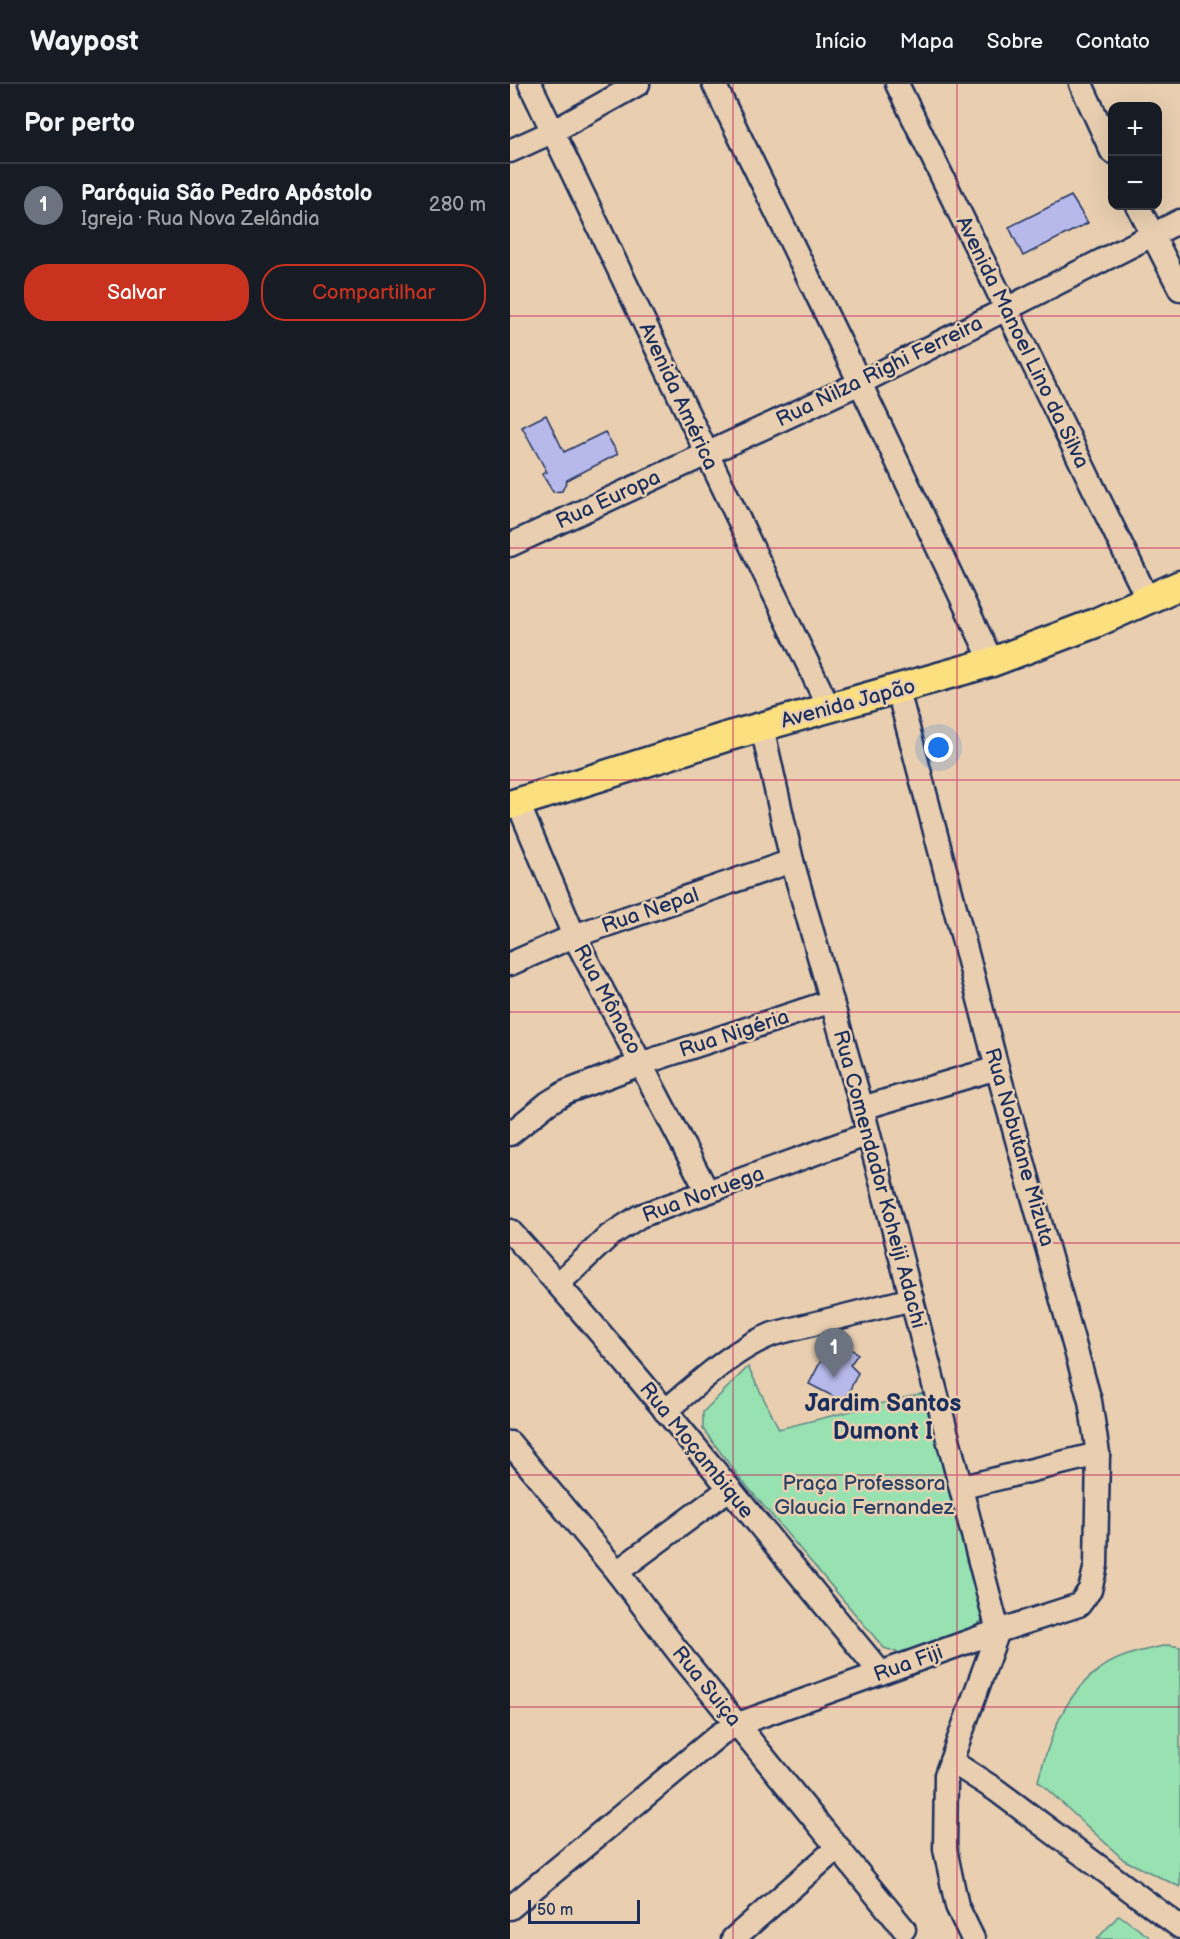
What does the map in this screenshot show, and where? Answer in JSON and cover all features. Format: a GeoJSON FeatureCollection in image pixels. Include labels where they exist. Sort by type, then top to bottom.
{"type":"FeatureCollection","features":[{"type":"Feature","properties":{"kind":"main road","name":"Avenida Japão"},"geometry":{"type":"LineString","coordinates":[[514,804],[762,727],[992,662],[1093,624],[1180,585]]}},
{"type":"Feature","properties":{"kind":"street","name":"Avenida América"},"geometry":{"type":"LineString","coordinates":[[530,84],[829,708]]}},
{"type":"Feature","properties":{"kind":"street"},"geometry":{"type":"LineString","coordinates":[[510,151],[554,131],[638,84]]}},
{"type":"Feature","properties":{"kind":"street"},"geometry":{"type":"LineString","coordinates":[[714,84],[860,383],[992,662]]}},
{"type":"Feature","properties":{"kind":"street","name":"Avenida Manoel Lino da Silva"},"geometry":{"type":"LineString","coordinates":[[897,84],[1148,600]]}},
{"type":"Feature","properties":{"kind":"street"},"geometry":{"type":"LineString","coordinates":[[1081,84],[1108,141]]}},
{"type":"Feature","properties":{"kind":"street"},"geometry":{"type":"LineString","coordinates":[[1140,210],[1180,289]]}},
{"type":"Feature","properties":{"kind":"street","name":"Rua Nilza Righi Ferreira"},"geometry":{"type":"LineString","coordinates":[[706,453],[860,383],[1180,221]]}},
{"type":"Feature","properties":{"kind":"street","name":"Rua Europa"},"geometry":{"type":"LineString","coordinates":[[510,545],[706,453]]}},
{"type":"Feature","properties":{"kind":"street","name":"Rua Nobutane Mizuta"},"geometry":{"type":"LineString","coordinates":[[898,690],[997,1068],[1078,1351],[1095,1424],[1098,1454],[1096,1565],[1090,1590],[1079,1605]]}},
{"type":"Feature","properties":{"kind":"street","name":"Rua Comendador Koheiji Adachi"},"geometry":{"type":"LineString","coordinates":[[762,727],[792,861],[862,1108],[866,1134],[963,1487],[998,1631]]}},
{"type":"Feature","properties":{"kind":"street","name":"Rua Mônaco"},"geometry":{"type":"LineString","coordinates":[[514,804],[574,936],[643,1064],[707,1191]]}},
{"type":"Feature","properties":{"kind":"street","name":"Rua Nepal"},"geometry":{"type":"LineString","coordinates":[[510,964],[574,936],[792,861]]}},
{"type":"Feature","properties":{"kind":"street","name":"Rua Nigéria"},"geometry":{"type":"LineString","coordinates":[[510,1134],[548,1103],[566,1092],[832,1001]]}},
{"type":"Feature","properties":{"kind":"street"},"geometry":{"type":"LineString","coordinates":[[862,1108],[997,1068]]}},
{"type":"Feature","properties":{"kind":"street","name":"Rua Noruega"},"geometry":{"type":"LineString","coordinates":[[558,1284],[625,1224],[707,1191],[866,1134]]}},
{"type":"Feature","properties":{"kind":"street","name":"Rua Moçambique"},"geometry":{"type":"LineString","coordinates":[[510,1231],[665,1411],[880,1673]]}},
{"type":"Feature","properties":{"kind":"street"},"geometry":{"type":"LineString","coordinates":[[665,1411],[756,1340],[912,1299]]}},
{"type":"Feature","properties":{"kind":"street","name":"Rua Suiça"},"geometry":{"type":"LineString","coordinates":[[510,1443],[618,1572],[904,1929]]}},
{"type":"Feature","properties":{"kind":"street"},"geometry":{"type":"LineString","coordinates":[[963,1487],[1098,1454]]}},
{"type":"Feature","properties":{"kind":"street"},"geometry":{"type":"LineString","coordinates":[[618,1572],[729,1489]]}},
{"type":"Feature","properties":{"kind":"street","name":"Rua Fiji"},"geometry":{"type":"LineString","coordinates":[[510,1908],[687,1760],[738,1724],[998,1631],[1079,1605]]}},
{"type":"Feature","properties":{"kind":"street"},"geometry":{"type":"LineString","coordinates":[[973,1939],[957,1906],[945,1849],[946,1775],[998,1631]]}},
{"type":"Feature","properties":{"kind":"street"},"geometry":{"type":"LineString","coordinates":[[951,1761],[996,1790],[1180,1927]]}},
{"type":"Feature","properties":{"kind":"street"},"geometry":{"type":"LineString","coordinates":[[733,1939],[838,1847]]}},
{"type":"Feature","properties":{"kind":"green space","name":"Praça Professora Glaucia Fernandez"},"geometry":{"type":"Polygon","coordinates":[[[748,1367],[779,1429],[924,1393],[984,1618],[973,1629],[900,1653],[884,1648],[739,1477],[703,1429],[703,1412],[748,1367]]]}},
{"type":"Feature","properties":{"kind":"green space"},"geometry":{"type":"Polygon","coordinates":[[[1168,1645],[1180,1647],[1180,1887],[1124,1860],[1038,1781],[1060,1718],[1068,1703],[1089,1678],[1118,1659],[1168,1645]]]}},
{"type":"Feature","properties":{"kind":"green space"},"geometry":{"type":"Polygon","coordinates":[[[1119,1915],[1152,1939],[1097,1939],[1119,1915]]]}},
{"type":"Feature","properties":{"kind":"building"},"geometry":{"type":"Polygon","coordinates":[[[1071,196],[1088,223],[1023,256],[1009,227],[1071,196]]]}},
{"type":"Feature","properties":{"kind":"building"},"geometry":{"type":"Polygon","coordinates":[[[546,415],[564,452],[605,432],[618,454],[567,480],[562,491],[553,492],[542,474],[547,472],[522,427],[546,415]]]}},
{"type":"Feature","properties":{"kind":"building"},"geometry":{"type":"Polygon","coordinates":[[[846,1346],[858,1354],[850,1365],[858,1373],[844,1402],[809,1384],[825,1353],[839,1360],[846,1346]]]}},
{"type":"Feature","properties":{"kind":"place","name":"Paróquia São Pedro Apóstolo"},"geometry":{"type":"Point","coordinates":[834,1378]}},
{"type":"Feature","properties":{"kind":"district","name":"Jardim Santos Dumont I"},"geometry":{"type":"Point","coordinates":[883,1417]}}]}
